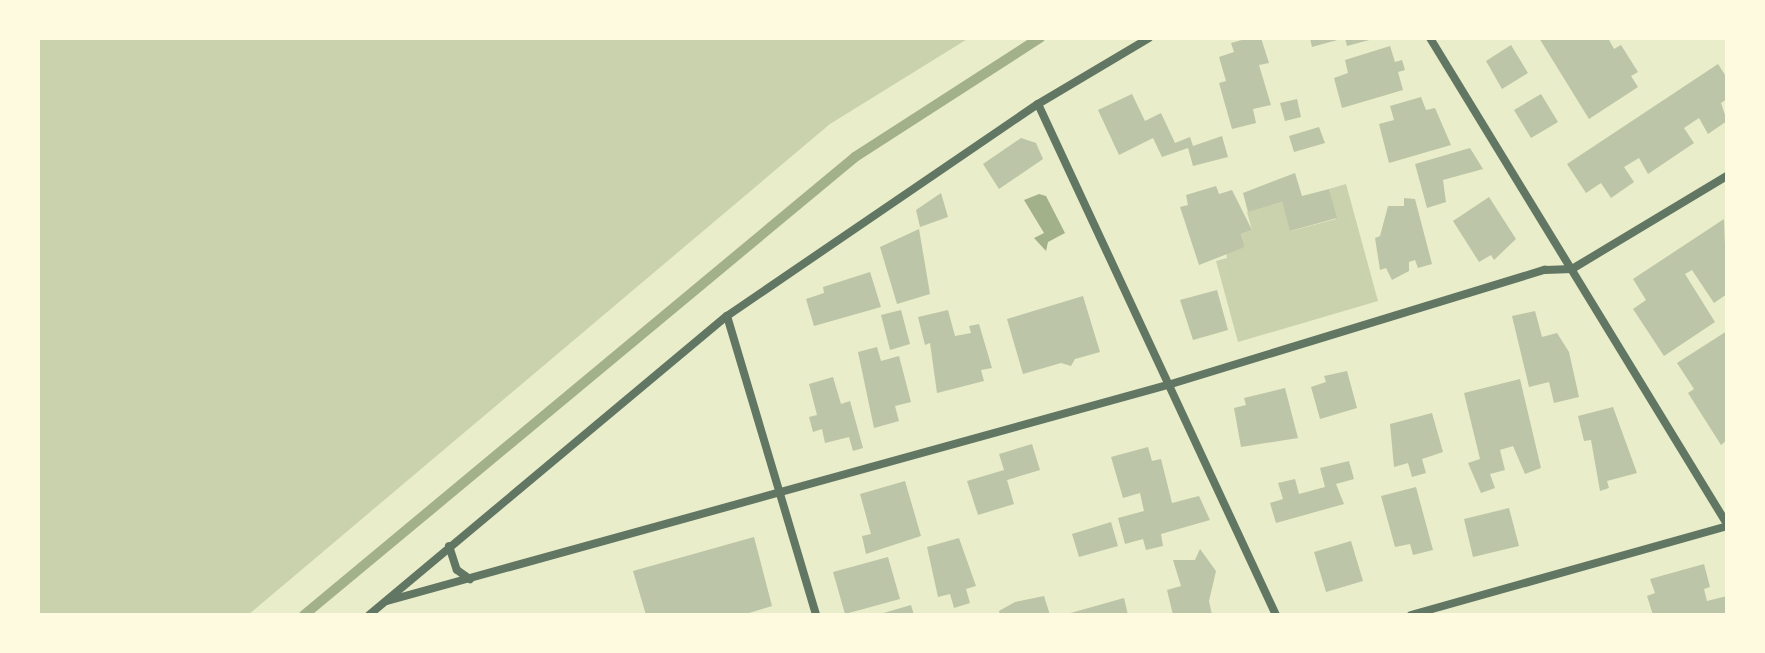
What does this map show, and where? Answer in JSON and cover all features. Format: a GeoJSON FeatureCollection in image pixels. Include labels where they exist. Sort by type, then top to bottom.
{"type":"FeatureCollection","features":[{"type":"Feature","properties":{"kind":"street"},"geometry":{"type":"LineString","coordinates":[[369,615],[727,316],[1038,104],[1149,38]]}},
{"type":"Feature","properties":{"kind":"street"},"geometry":{"type":"LineString","coordinates":[[1411,615],[1727,525],[1430,38]]}},
{"type":"Feature","properties":{"kind":"street"},"geometry":{"type":"LineString","coordinates":[[1038,104],[1276,615]]}},
{"type":"Feature","properties":{"kind":"street"},"geometry":{"type":"LineString","coordinates":[[387,601],[1171,384],[1545,270],[1572,269],[1727,176]]}},
{"type":"Feature","properties":{"kind":"street"},"geometry":{"type":"LineString","coordinates":[[727,316],[816,615]]}},
{"type":"Feature","properties":{"kind":"street"},"geometry":{"type":"LineString","coordinates":[[449,546],[457,570],[470,579]]}},
{"type":"Feature","properties":{"kind":"shaded area"},"geometry":{"type":"Polygon","coordinates":[[[38,38],[969,38],[830,124],[248,615],[38,615],[38,38]]]}},
{"type":"Feature","properties":{"kind":"shaded area"},"geometry":{"type":"Polygon","coordinates":[[[1346,184],[1378,301],[1238,342],[1216,261],[1227,258],[1226,252],[1245,247],[1241,234],[1252,230],[1247,212],[1282,202],[1291,231],[1336,219],[1329,189],[1346,184]]]}},
{"type":"Feature","properties":{"kind":"shaded area"},"geometry":{"type":"Polygon","coordinates":[[[1039,194],[1046,196],[1065,233],[1048,242],[1046,251],[1034,238],[1044,233],[1024,200],[1039,194]]]}},
{"type":"Feature","properties":{"kind":"building"},"geometry":{"type":"Polygon","coordinates":[[[1261,38],[1269,63],[1259,65],[1271,105],[1253,109],[1256,123],[1232,129],[1219,83],[1226,81],[1219,57],[1234,52],[1231,43],[1261,38]]]}},
{"type":"Feature","properties":{"kind":"building"},"geometry":{"type":"Polygon","coordinates":[[[1310,38],[1341,38],[1341,39],[1312,47],[1310,38]]]}},
{"type":"Feature","properties":{"kind":"building"},"geometry":{"type":"Polygon","coordinates":[[[1345,38],[1373,38],[1373,39],[1347,46],[1345,38]]]}},
{"type":"Feature","properties":{"kind":"building"},"geometry":{"type":"Polygon","coordinates":[[[1539,38],[1608,38],[1614,49],[1621,45],[1638,72],[1631,76],[1638,87],[1589,119],[1539,38]]]}},
{"type":"Feature","properties":{"kind":"building"},"geometry":{"type":"Polygon","coordinates":[[[1511,45],[1528,73],[1502,89],[1486,61],[1511,45]]]}},
{"type":"Feature","properties":{"kind":"building"},"geometry":{"type":"Polygon","coordinates":[[[1390,46],[1395,62],[1402,60],[1405,70],[1398,72],[1403,90],[1342,108],[1334,78],[1348,73],[1345,60],[1390,46]]]}},
{"type":"Feature","properties":{"kind":"building"},"geometry":{"type":"Polygon","coordinates":[[[1718,64],[1727,78],[1727,99],[1721,103],[1727,121],[1708,134],[1699,118],[1684,128],[1694,143],[1648,174],[1639,158],[1624,167],[1634,182],[1611,198],[1601,183],[1586,193],[1567,164],[1718,64]]]}},
{"type":"Feature","properties":{"kind":"building"},"geometry":{"type":"Polygon","coordinates":[[[1132,94],[1145,121],[1161,113],[1175,143],[1190,137],[1193,146],[1222,136],[1228,157],[1193,166],[1188,148],[1162,157],[1153,138],[1119,155],[1098,110],[1132,94]]]}},
{"type":"Feature","properties":{"kind":"building"},"geometry":{"type":"Polygon","coordinates":[[[1541,94],[1558,122],[1531,138],[1514,110],[1541,94]]]}},
{"type":"Feature","properties":{"kind":"building"},"geometry":{"type":"Polygon","coordinates":[[[1421,97],[1426,110],[1435,108],[1451,145],[1389,163],[1379,124],[1394,120],[1390,106],[1421,97]]]}},
{"type":"Feature","properties":{"kind":"building"},"geometry":{"type":"Polygon","coordinates":[[[1297,99],[1301,117],[1285,121],[1280,103],[1297,99]]]}},
{"type":"Feature","properties":{"kind":"building"},"geometry":{"type":"Polygon","coordinates":[[[1319,127],[1325,143],[1294,152],[1289,136],[1319,127]]]}},
{"type":"Feature","properties":{"kind":"building"},"geometry":{"type":"Polygon","coordinates":[[[1021,138],[1036,143],[1043,159],[999,189],[983,164],[1021,138]]]}},
{"type":"Feature","properties":{"kind":"building"},"geometry":{"type":"Polygon","coordinates":[[[1470,148],[1483,169],[1443,180],[1446,202],[1427,208],[1415,164],[1470,148]]]}},
{"type":"Feature","properties":{"kind":"building"},"geometry":{"type":"Polygon","coordinates":[[[1295,173],[1302,196],[1329,189],[1337,218],[1290,231],[1282,202],[1248,212],[1243,193],[1295,173]]]}},
{"type":"Feature","properties":{"kind":"building"},"geometry":{"type":"Polygon","coordinates":[[[1216,186],[1219,194],[1232,190],[1252,230],[1241,234],[1245,247],[1199,265],[1180,207],[1188,205],[1186,195],[1216,186]]]}},
{"type":"Feature","properties":{"kind":"building"},"geometry":{"type":"Polygon","coordinates":[[[941,193],[948,217],[920,227],[916,210],[941,193]]]}},
{"type":"Feature","properties":{"kind":"building"},"geometry":{"type":"Polygon","coordinates":[[[1489,197],[1516,239],[1494,260],[1491,255],[1479,262],[1453,221],[1489,197]]]}},
{"type":"Feature","properties":{"kind":"building"},"geometry":{"type":"Polygon","coordinates":[[[1404,198],[1415,199],[1432,264],[1418,268],[1415,260],[1409,262],[1409,271],[1392,280],[1386,268],[1380,270],[1375,238],[1380,236],[1388,206],[1404,206],[1404,198]]]}},
{"type":"Feature","properties":{"kind":"building"},"geometry":{"type":"Polygon","coordinates":[[[1724,219],[1727,294],[1714,303],[1692,270],[1685,274],[1715,322],[1664,356],[1633,309],[1646,300],[1633,279],[1724,219]]]}},
{"type":"Feature","properties":{"kind":"building"},"geometry":{"type":"Polygon","coordinates":[[[919,229],[930,294],[897,304],[880,247],[919,229]]]}},
{"type":"Feature","properties":{"kind":"building"},"geometry":{"type":"Polygon","coordinates":[[[870,272],[881,307],[814,326],[806,299],[824,293],[823,287],[870,272]]]}},
{"type":"Feature","properties":{"kind":"building"},"geometry":{"type":"Polygon","coordinates":[[[1217,290],[1228,330],[1193,340],[1180,300],[1217,290]]]}},
{"type":"Feature","properties":{"kind":"building"},"geometry":{"type":"Polygon","coordinates":[[[1083,296],[1100,352],[1075,359],[1071,366],[1061,363],[1023,374],[1007,319],[1083,296]]]}},
{"type":"Feature","properties":{"kind":"building"},"geometry":{"type":"Polygon","coordinates":[[[901,310],[910,344],[890,350],[881,315],[901,310]]]}},
{"type":"Feature","properties":{"kind":"building"},"geometry":{"type":"Polygon","coordinates":[[[948,310],[955,336],[971,333],[969,326],[979,324],[992,368],[981,370],[984,381],[937,393],[930,343],[925,345],[918,317],[948,310]]]}},
{"type":"Feature","properties":{"kind":"building"},"geometry":{"type":"Polygon","coordinates":[[[1535,311],[1542,337],[1557,333],[1569,352],[1579,397],[1554,403],[1549,382],[1529,387],[1512,316],[1535,311]]]}},
{"type":"Feature","properties":{"kind":"building"},"geometry":{"type":"Polygon","coordinates":[[[1727,331],[1727,440],[1721,445],[1688,393],[1694,389],[1677,363],[1727,331]]]}},
{"type":"Feature","properties":{"kind":"building"},"geometry":{"type":"Polygon","coordinates":[[[877,347],[881,361],[899,356],[911,402],[895,406],[899,421],[874,428],[858,352],[877,347]]]}},
{"type":"Feature","properties":{"kind":"building"},"geometry":{"type":"Polygon","coordinates":[[[1347,371],[1357,408],[1320,419],[1311,387],[1326,382],[1324,376],[1347,371]]]}},
{"type":"Feature","properties":{"kind":"building"},"geometry":{"type":"Polygon","coordinates":[[[833,377],[841,404],[850,401],[863,448],[853,451],[849,437],[825,443],[822,429],[813,432],[809,417],[817,415],[809,384],[833,377]]]}},
{"type":"Feature","properties":{"kind":"building"},"geometry":{"type":"Polygon","coordinates":[[[1520,379],[1541,468],[1525,474],[1513,446],[1500,450],[1505,470],[1490,474],[1495,488],[1481,493],[1468,463],[1480,459],[1464,393],[1520,379]]]}},
{"type":"Feature","properties":{"kind":"building"},"geometry":{"type":"Polygon","coordinates":[[[1285,388],[1298,438],[1241,447],[1234,408],[1246,405],[1244,398],[1285,388]]]}},
{"type":"Feature","properties":{"kind":"building"},"geometry":{"type":"Polygon","coordinates":[[[1613,407],[1637,473],[1607,481],[1609,488],[1600,491],[1591,440],[1584,441],[1578,416],[1613,407]]]}},
{"type":"Feature","properties":{"kind":"building"},"geometry":{"type":"Polygon","coordinates":[[[1432,413],[1443,452],[1422,459],[1426,473],[1412,477],[1408,463],[1394,467],[1390,424],[1432,413]]]}},
{"type":"Feature","properties":{"kind":"building"},"geometry":{"type":"Polygon","coordinates":[[[1032,444],[1040,470],[1007,480],[1014,504],[978,515],[967,481],[1004,470],[999,454],[1032,444]]]}},
{"type":"Feature","properties":{"kind":"building"},"geometry":{"type":"Polygon","coordinates":[[[1148,447],[1152,461],[1161,459],[1172,503],[1199,496],[1210,520],[1161,534],[1163,546],[1146,550],[1143,539],[1125,544],[1118,518],[1144,511],[1140,493],[1123,498],[1111,457],[1148,447]]]}},
{"type":"Feature","properties":{"kind":"building"},"geometry":{"type":"Polygon","coordinates":[[[1349,461],[1354,479],[1336,484],[1344,504],[1276,523],[1270,503],[1283,499],[1278,483],[1295,479],[1299,494],[1325,487],[1320,468],[1349,461]]]}},
{"type":"Feature","properties":{"kind":"building"},"geometry":{"type":"Polygon","coordinates":[[[905,481],[921,536],[866,554],[862,536],[871,534],[860,494],[905,481]]]}},
{"type":"Feature","properties":{"kind":"building"},"geometry":{"type":"Polygon","coordinates":[[[1416,487],[1433,550],[1413,555],[1410,544],[1395,547],[1381,496],[1416,487]]]}},
{"type":"Feature","properties":{"kind":"building"},"geometry":{"type":"Polygon","coordinates":[[[1509,508],[1519,546],[1473,557],[1464,519],[1509,508]]]}},
{"type":"Feature","properties":{"kind":"building"},"geometry":{"type":"Polygon","coordinates":[[[1111,522],[1118,546],[1079,557],[1072,534],[1111,522]]]}},
{"type":"Feature","properties":{"kind":"building"},"geometry":{"type":"Polygon","coordinates":[[[754,537],[772,606],[742,615],[646,615],[633,571],[754,537]]]}},
{"type":"Feature","properties":{"kind":"building"},"geometry":{"type":"Polygon","coordinates":[[[959,538],[976,586],[966,589],[970,603],[954,608],[950,594],[938,597],[927,547],[959,538]]]}},
{"type":"Feature","properties":{"kind":"building"},"geometry":{"type":"Polygon","coordinates":[[[1351,541],[1363,581],[1326,592],[1314,552],[1351,541]]]}},
{"type":"Feature","properties":{"kind":"building"},"geometry":{"type":"Polygon","coordinates":[[[1200,549],[1216,571],[1209,601],[1212,615],[1173,615],[1167,590],[1181,586],[1173,560],[1195,560],[1200,549]]]}},
{"type":"Feature","properties":{"kind":"building"},"geometry":{"type":"Polygon","coordinates":[[[888,557],[900,599],[845,614],[833,572],[888,557]]]}},
{"type":"Feature","properties":{"kind":"building"},"geometry":{"type":"Polygon","coordinates":[[[1704,564],[1710,587],[1704,589],[1707,601],[1727,596],[1727,615],[1653,615],[1647,596],[1655,593],[1650,579],[1704,564]]]}},
{"type":"Feature","properties":{"kind":"building"},"geometry":{"type":"Polygon","coordinates":[[[1044,596],[1050,615],[1000,615],[999,611],[1015,602],[1044,596]]]}},
{"type":"Feature","properties":{"kind":"building"},"geometry":{"type":"Polygon","coordinates":[[[1124,598],[1128,615],[1067,615],[1067,614],[1124,598]]]}},
{"type":"Feature","properties":{"kind":"building"},"geometry":{"type":"Polygon","coordinates":[[[911,605],[914,615],[880,615],[880,614],[911,605]]]}},
{"type":"Feature","properties":{"kind":"waterway"},"geometry":{"type":"LineString","coordinates":[[304,615],[855,157],[1040,38]]}}]}
